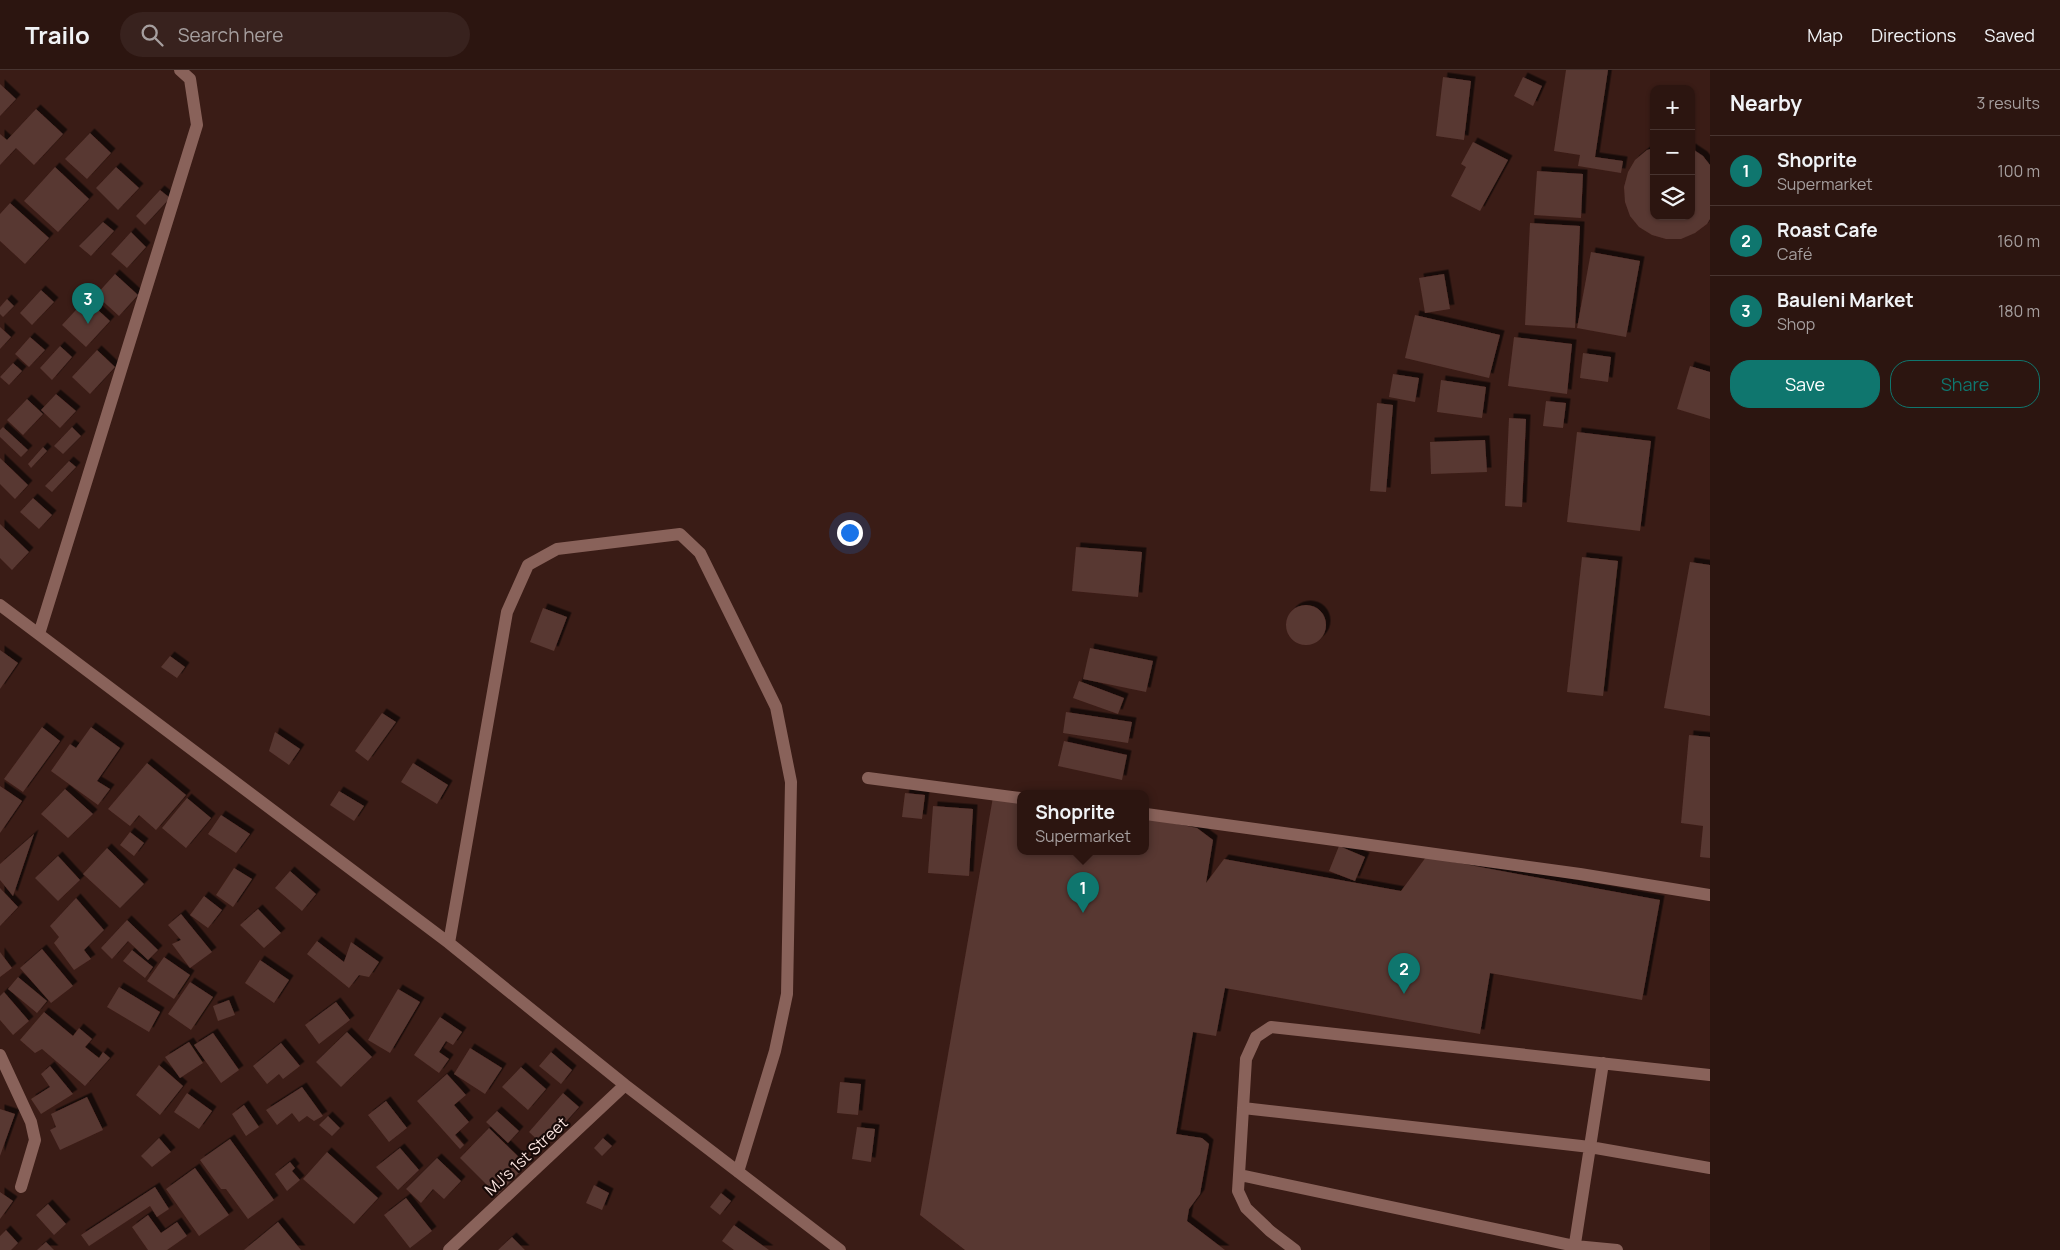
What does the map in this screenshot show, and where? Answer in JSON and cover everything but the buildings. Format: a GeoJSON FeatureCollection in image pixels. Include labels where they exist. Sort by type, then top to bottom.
{"type":"FeatureCollection","features":[{"type":"Feature","properties":{"kind":"street"},"geometry":{"type":"LineString","coordinates":[[39,634],[197,125],[187,73]]}},
{"type":"Feature","properties":{"kind":"street"},"geometry":{"type":"LineString","coordinates":[[449,943],[506,612],[528,565],[557,549],[680,534],[700,553],[776,707],[791,782],[786,994],[775,1051],[738,1172]]}},
{"type":"Feature","properties":{"kind":"street"},"geometry":{"type":"LineString","coordinates":[[0,605],[449,943],[834,1248]]}},
{"type":"Feature","properties":{"kind":"street"},"geometry":{"type":"LineString","coordinates":[[868,778],[1017,798]]}},
{"type":"Feature","properties":{"kind":"street"},"geometry":{"type":"LineString","coordinates":[[1149,814],[1580,874],[1710,895]]}},
{"type":"Feature","properties":{"kind":"street"},"geometry":{"type":"LineString","coordinates":[[1296,1250],[1246,1208],[1238,1191],[1246,1059],[1256,1037],[1271,1027],[1710,1075]]}},
{"type":"Feature","properties":{"kind":"street"},"geometry":{"type":"LineString","coordinates":[[0,1055],[31,1122],[35,1140],[21,1187]]}},
{"type":"Feature","properties":{"kind":"street"},"geometry":{"type":"LineString","coordinates":[[1575,1248],[1602,1063]]}},
{"type":"Feature","properties":{"kind":"street","name":"MJ’s 1st Street"},"geometry":{"type":"LineString","coordinates":[[449,1250],[625,1084]]}},
{"type":"Feature","properties":{"kind":"street"},"geometry":{"type":"LineString","coordinates":[[1244,1108],[1590,1147],[1710,1168]]}},
{"type":"Feature","properties":{"kind":"street"},"geometry":{"type":"LineString","coordinates":[[1240,1175],[1575,1248],[1617,1250]]}},
{"type":"Feature","properties":{"kind":"place","name":"Bauleni Market"},"geometry":{"type":"Point","coordinates":[88,324]}},
{"type":"Feature","properties":{"kind":"place","name":"Shoprite"},"geometry":{"type":"Point","coordinates":[1083,913]}},
{"type":"Feature","properties":{"kind":"place","name":"Roast Cafe"},"geometry":{"type":"Point","coordinates":[1404,994]}}]}
